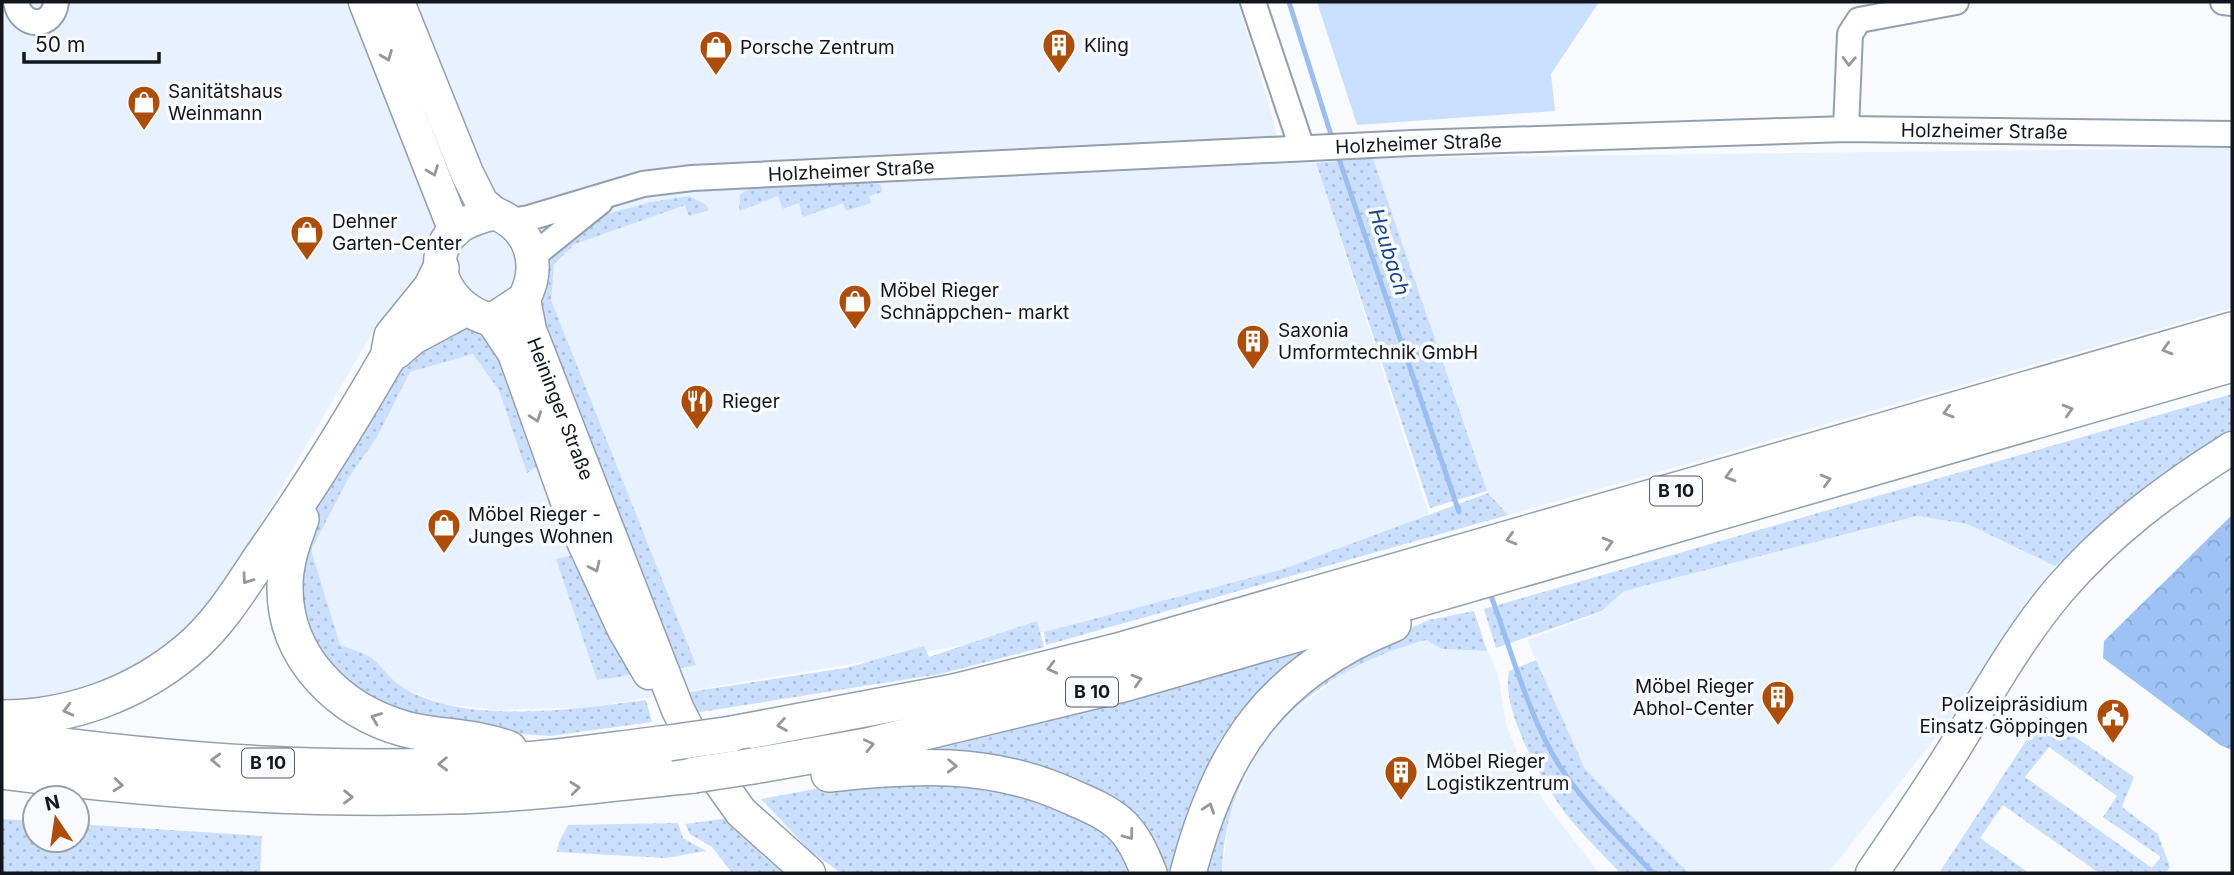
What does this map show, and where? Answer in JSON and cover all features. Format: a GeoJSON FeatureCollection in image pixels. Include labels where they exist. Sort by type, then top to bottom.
{"type":"FeatureCollection","features":[{"type":"Feature","properties":{"kind":"highway"},"geometry":{"type":"LineString","coordinates":[[388,357],[392,336],[431,288],[441,268]]}},
{"type":"Feature","properties":{"kind":"highway"},"geometry":{"type":"LineString","coordinates":[[2,718],[54,714],[93,704],[129,689],[188,650],[225,610],[313,482],[388,357],[412,337],[478,315]]}},
{"type":"Feature","properties":{"kind":"highway","name":"B 10"},"geometry":{"type":"LineString","coordinates":[[2,738],[102,752],[288,763],[445,764],[536,759],[674,727],[732,734],[954,692],[1118,652],[2232,330]]}},
{"type":"Feature","properties":{"kind":"highway","name":"B 10"},"geometry":{"type":"LineString","coordinates":[[2,771],[198,792],[370,797],[538,792],[694,775],[867,746],[1101,690],[2232,364]]}},
{"type":"Feature","properties":{"kind":"highway"},"geometry":{"type":"LineString","coordinates":[[313,482],[288,555],[285,586],[287,610],[299,646],[328,689],[368,716],[405,729],[491,742],[536,759]]}},
{"type":"Feature","properties":{"kind":"highway","name":"B 10"},"geometry":{"type":"LineString","coordinates":[[1188,873],[1214,793],[1237,746],[1265,710],[1292,684],[1320,663],[1366,635],[1398,622],[1425,596]]}},
{"type":"Feature","properties":{"kind":"highway"},"geometry":{"type":"LineString","coordinates":[[753,766],[810,776],[921,766],[995,771],[1045,785],[1095,807],[1120,824],[1138,847],[1149,873]]}},
{"type":"Feature","properties":{"kind":"main road"},"geometry":{"type":"LineString","coordinates":[[365,2],[455,231]]}},
{"type":"Feature","properties":{"kind":"main road"},"geometry":{"type":"LineString","coordinates":[[406,3],[467,173],[482,204],[502,217],[520,229],[533,257],[533,275],[524,299],[478,315],[451,296],[441,268],[444,250],[455,231],[470,221],[502,217]]}},
{"type":"Feature","properties":{"kind":"main road","name":"Heininger Straße"},"geometry":{"type":"LineString","coordinates":[[524,299],[530,330],[674,727]]}},
{"type":"Feature","properties":{"kind":"main road","name":"Heininger Straße"},"geometry":{"type":"LineString","coordinates":[[478,315],[514,353],[560,490],[624,630],[674,727],[704,760],[741,812],[810,873]]}},
{"type":"Feature","properties":{"kind":"main road"},"geometry":{"type":"LineString","coordinates":[[1872,873],[1935,780],[2003,668],[2059,590],[2135,515],[2232,448]]}},
{"type":"Feature","properties":{"kind":"street"},"geometry":{"type":"LineString","coordinates":[[13,2],[19,14],[27,21],[38,23],[47,20],[54,13],[56,2]]}},
{"type":"Feature","properties":{"kind":"street"},"geometry":{"type":"LineString","coordinates":[[1253,2],[1309,148]]}},
{"type":"Feature","properties":{"kind":"street"},"geometry":{"type":"LineString","coordinates":[[1846,129],[1850,34],[1859,20],[1956,2]]}},
{"type":"Feature","properties":{"kind":"street"},"geometry":{"type":"LineString","coordinates":[[2223,2],[2232,3]]}},
{"type":"Feature","properties":{"kind":"street","name":"Holzheimer Straße"},"geometry":{"type":"LineString","coordinates":[[502,217],[607,196],[643,184],[692,178],[1309,148],[1846,129],[2232,134]]}},
{"type":"Feature","properties":{"kind":"street","name":"Holzheimer Straße"},"geometry":{"type":"LineString","coordinates":[[533,257],[607,196]]}},
{"type":"Feature","properties":{"kind":"shaded area"},"geometry":{"type":"Polygon","coordinates":[[[2,2],[1238,2],[1285,160],[1316,163],[1429,515],[1280,570],[1044,632],[592,707],[495,710],[444,704],[366,674],[322,627],[306,563],[328,480],[418,353],[378,323],[211,608],[124,675],[57,697],[2,701],[2,2]]]}},
{"type":"Feature","properties":{"kind":"shaded area"},"geometry":{"type":"Polygon","coordinates":[[[1317,2],[1599,2],[1551,74],[1555,111],[1357,125],[1317,2]]]}},
{"type":"Feature","properties":{"kind":"shaded area"},"geometry":{"type":"Polygon","coordinates":[[[2232,148],[2232,308],[1508,515],[1487,491],[1373,158],[2232,148]]]}},
{"type":"Feature","properties":{"kind":"shaded area"},"geometry":{"type":"Polygon","coordinates":[[[1373,158],[1487,491],[1430,508],[1316,163],[1373,158]]]}},
{"type":"Feature","properties":{"kind":"shaded area"},"geometry":{"type":"Polygon","coordinates":[[[867,180],[881,185],[882,192],[869,196],[871,203],[846,211],[843,203],[803,217],[799,203],[783,209],[778,196],[739,211],[740,194],[751,188],[867,180]]]}},
{"type":"Feature","properties":{"kind":"shaded area"},"geometry":{"type":"Polygon","coordinates":[[[689,196],[706,205],[709,210],[689,216],[685,205],[575,244],[554,264],[551,300],[696,665],[671,670],[550,356],[539,302],[554,249],[603,215],[651,202],[689,196]]]}},
{"type":"Feature","properties":{"kind":"shaded area"},"geometry":{"type":"Polygon","coordinates":[[[459,327],[475,332],[498,352],[510,379],[536,467],[527,473],[499,390],[473,354],[410,372],[377,437],[349,477],[311,550],[340,645],[370,657],[402,687],[427,699],[456,707],[521,712],[646,700],[652,722],[550,736],[425,727],[326,676],[293,581],[310,518],[327,481],[403,358],[459,327]]]}},
{"type":"Feature","properties":{"kind":"shaded area"},"geometry":{"type":"Polygon","coordinates":[[[2232,394],[2232,429],[2152,483],[2055,566],[1967,524],[1917,516],[1624,591],[1602,611],[1496,648],[1484,609],[2232,394]]]}},
{"type":"Feature","properties":{"kind":"shaded area"},"geometry":{"type":"Polygon","coordinates":[[[1488,493],[1508,515],[1046,645],[1044,632],[1280,570],[1488,493]]]}},
{"type":"Feature","properties":{"kind":"shaded area"},"geometry":{"type":"Polygon","coordinates":[[[1917,516],[1967,524],[2055,566],[1963,703],[1828,873],[1689,873],[1585,769],[1527,640],[1602,612],[1624,591],[1917,516]]]}},
{"type":"Feature","properties":{"kind":"shaded area"},"geometry":{"type":"Polygon","coordinates":[[[574,555],[631,675],[597,680],[556,559],[574,555]]]}},
{"type":"Feature","properties":{"kind":"shaded area"},"geometry":{"type":"Polygon","coordinates":[[[1474,611],[1487,651],[1442,649],[1426,640],[1385,654],[1346,672],[1312,694],[1282,721],[1258,753],[1239,788],[1227,829],[1222,873],[1203,873],[1211,835],[1281,703],[1367,647],[1429,620],[1474,611]]]}},
{"type":"Feature","properties":{"kind":"shaded area"},"geometry":{"type":"Polygon","coordinates":[[[1037,621],[1044,647],[940,674],[694,713],[682,693],[846,668],[924,646],[929,657],[1037,621]]]}},
{"type":"Feature","properties":{"kind":"shaded area"},"geometry":{"type":"Polygon","coordinates":[[[1426,640],[1442,649],[1487,651],[1498,674],[1506,725],[1519,757],[1543,800],[1599,873],[1222,873],[1229,817],[1256,752],[1272,729],[1345,671],[1389,650],[1426,640]]]}},
{"type":"Feature","properties":{"kind":"shaded area"},"geometry":{"type":"Polygon","coordinates":[[[1326,641],[1285,676],[1179,873],[1157,873],[1139,833],[917,754],[1136,699],[1326,641]]]}},
{"type":"Feature","properties":{"kind":"shaded area"},"geometry":{"type":"Polygon","coordinates":[[[1536,660],[1585,769],[1689,873],[1620,873],[1563,810],[1530,755],[1510,702],[1509,671],[1536,660]]]}},
{"type":"Feature","properties":{"kind":"shaded area"},"geometry":{"type":"Polygon","coordinates":[[[2043,715],[2134,777],[2122,807],[2158,834],[2170,867],[2166,873],[2099,873],[2003,805],[1980,838],[2029,873],[1939,873],[2043,715]],[[2049,747],[2025,777],[2152,868],[2161,857],[2103,817],[2117,796],[2049,747]]]}},
{"type":"Feature","properties":{"kind":"shaded area"},"geometry":{"type":"Polygon","coordinates":[[[949,774],[1095,817],[1136,873],[841,873],[810,851],[761,799],[876,778],[949,774]]]}},
{"type":"Feature","properties":{"kind":"shaded area"},"geometry":{"type":"Polygon","coordinates":[[[737,817],[762,855],[783,873],[732,873],[712,847],[690,834],[685,824],[737,817]]]}},
{"type":"Feature","properties":{"kind":"shaded area"},"geometry":{"type":"Polygon","coordinates":[[[2,819],[21,820],[21,854],[91,854],[91,825],[262,836],[260,873],[2,873],[2,819]]]}},
{"type":"Feature","properties":{"kind":"shaded area"},"geometry":{"type":"Polygon","coordinates":[[[678,823],[683,838],[706,851],[666,858],[557,852],[568,825],[678,823]]]}},
{"type":"Feature","properties":{"kind":"green space"},"geometry":{"type":"Polygon","coordinates":[[[2232,515],[2232,750],[2220,745],[2103,658],[2104,641],[2232,515]]]}},
{"type":"Feature","properties":{"kind":"waterway","name":"Heubach"},"geometry":{"type":"LineString","coordinates":[[1289,2],[1333,141]]}},
{"type":"Feature","properties":{"kind":"waterway","name":"Heubach"},"geometry":{"type":"LineString","coordinates":[[1337,153],[1459,512]]}},
{"type":"Feature","properties":{"kind":"waterway","name":"Heubach"},"geometry":{"type":"LineString","coordinates":[[1490,593],[1530,706],[1561,768],[1605,823],[1653,873]]}},
{"type":"Feature","properties":{"kind":"place","name":"Kling"},"geometry":{"type":"Point","coordinates":[1059,75]}},
{"type":"Feature","properties":{"kind":"place","name":"Porsche Zentrum"},"geometry":{"type":"Point","coordinates":[716,77]}},
{"type":"Feature","properties":{"kind":"place","name":"Sanitätshaus Weinmann"},"geometry":{"type":"Point","coordinates":[144,132]}},
{"type":"Feature","properties":{"kind":"place","name":"Dehner Garten-Center"},"geometry":{"type":"Point","coordinates":[307,262]}},
{"type":"Feature","properties":{"kind":"place","name":"Möbel Rieger Schnäppchen- markt"},"geometry":{"type":"Point","coordinates":[855,331]}},
{"type":"Feature","properties":{"kind":"place","name":"Saxonia Umformtechnik GmbH"},"geometry":{"type":"Point","coordinates":[1253,371]}},
{"type":"Feature","properties":{"kind":"place","name":"Rieger"},"geometry":{"type":"Point","coordinates":[697,431]}},
{"type":"Feature","properties":{"kind":"place","name":"Möbel Rieger - Junges Wohnen"},"geometry":{"type":"Point","coordinates":[444,555]}},
{"type":"Feature","properties":{"kind":"place","name":"Möbel Rieger Abhol-Center"},"geometry":{"type":"Point","coordinates":[1778,727]}},
{"type":"Feature","properties":{"kind":"place","name":"Polizeipräsidium Einsatz Göppingen"},"geometry":{"type":"Point","coordinates":[2113,745]}},
{"type":"Feature","properties":{"kind":"place","name":"Möbel Rieger Logistikzentrum"},"geometry":{"type":"Point","coordinates":[1401,802]}}]}
